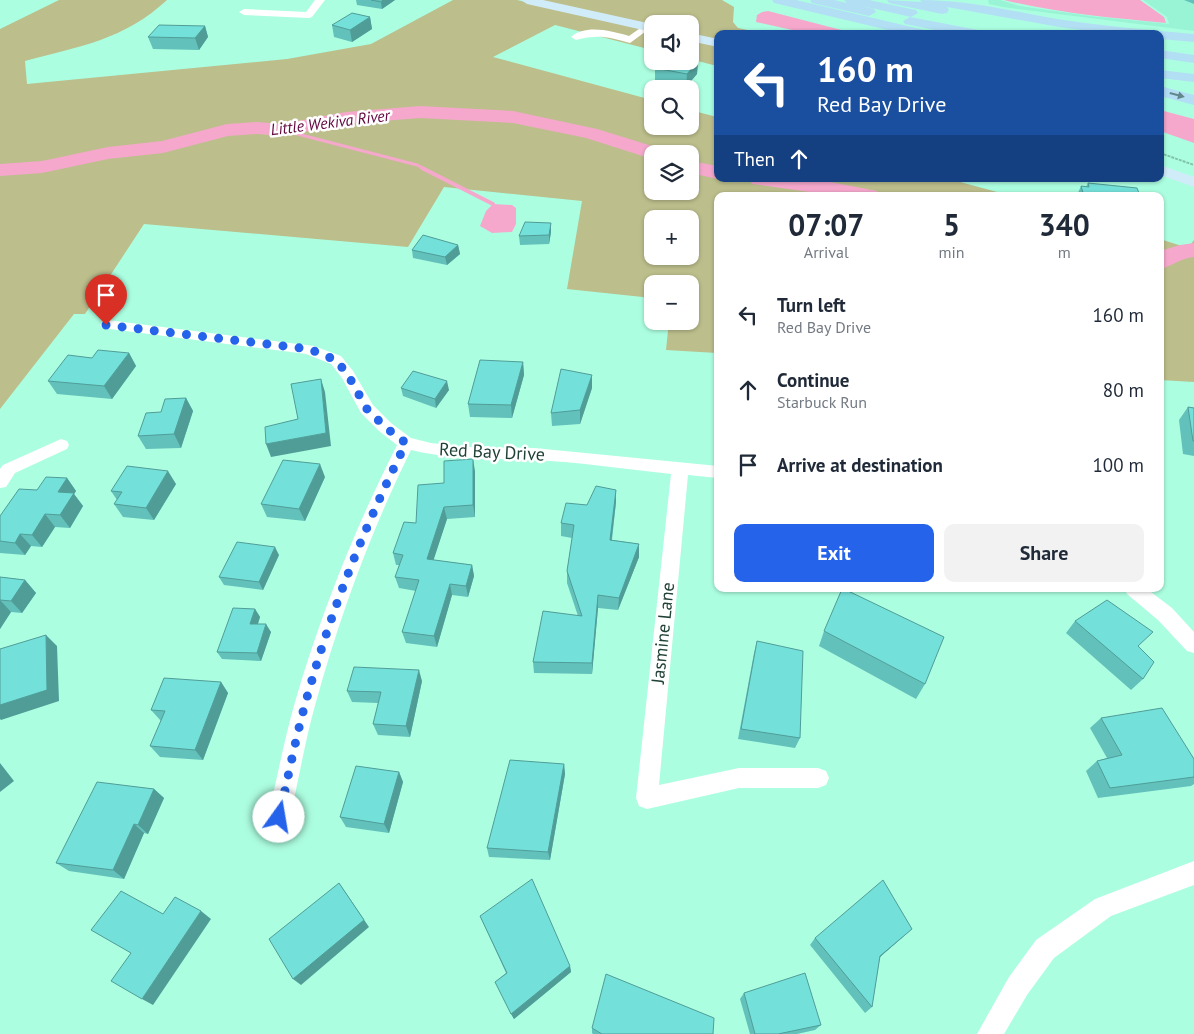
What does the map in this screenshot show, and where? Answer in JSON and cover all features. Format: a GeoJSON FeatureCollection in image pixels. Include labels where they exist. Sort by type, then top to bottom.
{"type":"FeatureCollection","features":[{"type":"Feature","properties":{"kind":"highway"},"geometry":{"type":"LineString","coordinates":[[779,0],[907,30]]}},
{"type":"Feature","properties":{"kind":"highway"},"geometry":{"type":"LineString","coordinates":[[817,0],[979,30]]}},
{"type":"Feature","properties":{"kind":"highway"},"geometry":{"type":"LineString","coordinates":[[852,0],[980,30]]}},
{"type":"Feature","properties":{"kind":"highway"},"geometry":{"type":"LineString","coordinates":[[894,0],[1056,30]]}},
{"type":"Feature","properties":{"kind":"highway"},"geometry":{"type":"LineString","coordinates":[[927,0],[1059,23],[1118,30]]}},
{"type":"Feature","properties":{"kind":"highway"},"geometry":{"type":"LineString","coordinates":[[1164,35],[1194,38]]}},
{"type":"Feature","properties":{"kind":"highway"},"geometry":{"type":"LineString","coordinates":[[1164,45],[1194,49]]}},
{"type":"Feature","properties":{"kind":"highway"},"geometry":{"type":"LineString","coordinates":[[1164,55],[1194,59]]}},
{"type":"Feature","properties":{"kind":"highway"},"geometry":{"type":"LineString","coordinates":[[1164,63],[1194,67]]}},
{"type":"Feature","properties":{"kind":"highway"},"geometry":{"type":"LineString","coordinates":[[1164,74],[1194,78]]}},
{"type":"Feature","properties":{"kind":"highway"},"geometry":{"type":"LineString","coordinates":[[1164,92],[1194,100]]}},
{"type":"Feature","properties":{"kind":"main road"},"geometry":{"type":"LineString","coordinates":[[527,0],[644,27]]}},
{"type":"Feature","properties":{"kind":"main road"},"geometry":{"type":"LineString","coordinates":[[699,39],[714,42]]}},
{"type":"Feature","properties":{"kind":"main road"},"geometry":{"type":"LineString","coordinates":[[1164,171],[1194,182]]}},
{"type":"Feature","properties":{"kind":"street"},"geometry":{"type":"LineString","coordinates":[[244,12],[309,15],[320,0]]}},
{"type":"Feature","properties":{"kind":"street"},"geometry":{"type":"LineString","coordinates":[[576,37],[589,32],[620,36],[630,40],[644,31]]}},
{"type":"Feature","properties":{"kind":"street","name":"Red Bay Drive"},"geometry":{"type":"LineString","coordinates":[[106,325],[309,349],[336,360],[348,375],[367,409],[385,427],[406,443],[431,449],[466,453],[534,454],[714,472]]}},
{"type":"Feature","properties":{"kind":"street"},"geometry":{"type":"LineString","coordinates":[[279,817],[309,688],[334,611],[355,552],[380,494],[406,443]]}},
{"type":"Feature","properties":{"kind":"street"},"geometry":{"type":"LineString","coordinates":[[0,482],[10,469],[61,445]]}},
{"type":"Feature","properties":{"kind":"street","name":"Jasmine Lane"},"geometry":{"type":"LineString","coordinates":[[680,468],[646,798],[739,778],[818,778]]}},
{"type":"Feature","properties":{"kind":"street"},"geometry":{"type":"LineString","coordinates":[[1138,592],[1165,614],[1194,645]]}},
{"type":"Feature","properties":{"kind":"street"},"geometry":{"type":"LineString","coordinates":[[990,1034],[1018,986],[1045,949],[1103,907],[1194,872]]}},
{"type":"Feature","properties":{"kind":"path"},"geometry":{"type":"LineString","coordinates":[[1164,154],[1194,165]]}},
{"type":"Feature","properties":{"kind":"shaded area"},"geometry":{"type":"Polygon","coordinates":[[[59,0],[167,0],[151,13],[118,33],[83,46],[25,61],[27,84],[287,59],[371,44],[453,0],[517,0],[644,29],[644,48],[555,25],[493,57],[644,98],[644,135],[699,135],[699,112],[714,116],[714,182],[960,182],[997,192],[714,192],[714,353],[666,350],[668,330],[699,330],[699,275],[644,275],[644,297],[567,289],[582,201],[444,187],[408,247],[144,224],[85,314],[74,314],[0,409],[0,29],[59,0]]]}},
{"type":"Feature","properties":{"kind":"shaded area"},"geometry":{"type":"Polygon","coordinates":[[[537,0],[722,0],[734,7],[733,22],[738,28],[748,30],[714,30],[714,40],[699,37],[699,15],[644,15],[644,24],[537,0]]]}},
{"type":"Feature","properties":{"kind":"shaded area"},"geometry":{"type":"Polygon","coordinates":[[[988,0],[1000,0],[1020,6],[1090,16],[1169,24],[1167,17],[1143,0],[1194,0],[1194,31],[1003,7],[989,4],[988,0]]]}},
{"type":"Feature","properties":{"kind":"shaded area"},"geometry":{"type":"Polygon","coordinates":[[[1004,0],[1140,0],[1164,17],[1166,23],[1064,12],[1004,0]]]}},
{"type":"Feature","properties":{"kind":"shaded area"},"geometry":{"type":"Polygon","coordinates":[[[768,11],[842,30],[792,30],[756,22],[757,15],[768,11]]]}},
{"type":"Feature","properties":{"kind":"shaded area"},"geometry":{"type":"Polygon","coordinates":[[[699,41],[714,45],[714,65],[699,61],[699,41]]]}},
{"type":"Feature","properties":{"kind":"shaded area"},"geometry":{"type":"Polygon","coordinates":[[[1164,111],[1194,119],[1194,143],[1164,132],[1164,111]]]}},
{"type":"Feature","properties":{"kind":"shaded area"},"geometry":{"type":"Polygon","coordinates":[[[493,204],[512,205],[516,208],[516,224],[512,232],[492,233],[480,226],[486,211],[493,204]]]}},
{"type":"Feature","properties":{"kind":"shaded area"},"geometry":{"type":"Polygon","coordinates":[[[1164,240],[1188,248],[1194,240],[1194,382],[1164,380],[1164,240]]]}},
{"type":"Feature","properties":{"kind":"building"},"geometry":{"type":"Polygon","coordinates":[[[352,13],[370,17],[350,30],[332,25],[352,13]]]}},
{"type":"Feature","properties":{"kind":"building"},"geometry":{"type":"Polygon","coordinates":[[[159,25],[205,26],[195,38],[148,37],[159,25]]]}},
{"type":"Feature","properties":{"kind":"building"},"geometry":{"type":"Polygon","coordinates":[[[666,70],[690,70],[687,74],[666,70]]]}},
{"type":"Feature","properties":{"kind":"building"},"geometry":{"type":"Polygon","coordinates":[[[1088,183],[1137,188],[1138,192],[1083,192],[1081,186],[1089,187],[1088,183]]]}},
{"type":"Feature","properties":{"kind":"building"},"geometry":{"type":"Polygon","coordinates":[[[525,222],[551,223],[549,235],[519,236],[525,222]]]}},
{"type":"Feature","properties":{"kind":"building"},"geometry":{"type":"Polygon","coordinates":[[[423,235],[458,245],[445,257],[412,250],[423,235]]]}},
{"type":"Feature","properties":{"kind":"building"},"geometry":{"type":"Polygon","coordinates":[[[98,350],[129,353],[104,386],[48,381],[68,355],[92,358],[98,350]]]}},
{"type":"Feature","properties":{"kind":"building"},"geometry":{"type":"Polygon","coordinates":[[[480,360],[523,362],[511,405],[468,404],[480,360]]]}},
{"type":"Feature","properties":{"kind":"building"},"geometry":{"type":"Polygon","coordinates":[[[561,369],[592,375],[580,410],[551,413],[561,369]]]}},
{"type":"Feature","properties":{"kind":"building"},"geometry":{"type":"Polygon","coordinates":[[[413,371],[447,381],[435,399],[401,388],[413,371]]]}},
{"type":"Feature","properties":{"kind":"building"},"geometry":{"type":"Polygon","coordinates":[[[321,379],[326,433],[266,444],[265,427],[298,419],[291,384],[321,379]]]}},
{"type":"Feature","properties":{"kind":"building"},"geometry":{"type":"Polygon","coordinates":[[[186,398],[174,434],[138,436],[146,413],[161,412],[165,399],[186,398]]]}},
{"type":"Feature","properties":{"kind":"building"},"geometry":{"type":"Polygon","coordinates":[[[1188,407],[1194,408],[1194,441],[1193,441],[1188,407]]]}},
{"type":"Feature","properties":{"kind":"building"},"geometry":{"type":"Polygon","coordinates":[[[473,459],[473,505],[444,507],[427,559],[472,565],[466,586],[450,584],[434,636],[402,632],[419,580],[395,577],[403,555],[393,553],[404,522],[416,523],[418,485],[444,483],[444,461],[473,459]]]}},
{"type":"Feature","properties":{"kind":"building"},"geometry":{"type":"Polygon","coordinates":[[[283,460],[320,464],[299,509],[261,504],[283,460]]]}},
{"type":"Feature","properties":{"kind":"building"},"geometry":{"type":"Polygon","coordinates":[[[127,466],[168,471],[146,508],[114,504],[122,492],[111,491],[127,466]]]}},
{"type":"Feature","properties":{"kind":"building"},"geometry":{"type":"Polygon","coordinates":[[[46,477],[67,478],[58,492],[74,493],[60,515],[45,514],[32,535],[20,534],[15,543],[0,541],[0,516],[19,489],[37,490],[46,477]]]}},
{"type":"Feature","properties":{"kind":"building"},"geometry":{"type":"Polygon","coordinates":[[[596,486],[616,490],[610,540],[639,544],[619,598],[598,595],[592,663],[533,662],[543,611],[582,616],[567,571],[574,525],[561,523],[566,503],[587,505],[596,486]]]}},
{"type":"Feature","properties":{"kind":"building"},"geometry":{"type":"Polygon","coordinates":[[[237,542],[275,547],[259,582],[219,577],[237,542]]]}},
{"type":"Feature","properties":{"kind":"building"},"geometry":{"type":"Polygon","coordinates":[[[0,577],[25,580],[11,601],[0,600],[0,577]]]}},
{"type":"Feature","properties":{"kind":"building"},"geometry":{"type":"Polygon","coordinates":[[[841,592],[850,592],[944,637],[925,684],[824,631],[841,592]]]}},
{"type":"Feature","properties":{"kind":"building"},"geometry":{"type":"Polygon","coordinates":[[[1107,600],[1153,632],[1138,646],[1154,662],[1143,679],[1075,621],[1107,600]]]}},
{"type":"Feature","properties":{"kind":"building"},"geometry":{"type":"Polygon","coordinates":[[[233,608],[255,609],[250,624],[266,624],[257,653],[217,652],[233,608]]]}},
{"type":"Feature","properties":{"kind":"building"},"geometry":{"type":"Polygon","coordinates":[[[46,635],[47,690],[0,705],[0,649],[46,635]]]}},
{"type":"Feature","properties":{"kind":"building"},"geometry":{"type":"Polygon","coordinates":[[[757,641],[803,651],[800,738],[741,729],[757,641]]]}},
{"type":"Feature","properties":{"kind":"building"},"geometry":{"type":"Polygon","coordinates":[[[354,667],[419,670],[406,726],[373,724],[381,692],[347,691],[354,667]]]}},
{"type":"Feature","properties":{"kind":"building"},"geometry":{"type":"Polygon","coordinates":[[[164,678],[221,682],[195,750],[150,746],[165,711],[151,710],[164,678]]]}},
{"type":"Feature","properties":{"kind":"building"},"geometry":{"type":"Polygon","coordinates":[[[1162,708],[1194,759],[1194,777],[1110,788],[1097,761],[1122,755],[1101,718],[1162,708]]]}},
{"type":"Feature","properties":{"kind":"building"},"geometry":{"type":"Polygon","coordinates":[[[510,760],[564,764],[548,852],[487,848],[510,760]]]}},
{"type":"Feature","properties":{"kind":"building"},"geometry":{"type":"Polygon","coordinates":[[[356,766],[399,772],[384,824],[340,817],[356,766]]]}},
{"type":"Feature","properties":{"kind":"building"},"geometry":{"type":"Polygon","coordinates":[[[97,782],[154,789],[138,825],[134,824],[113,870],[56,863],[97,782]]]}},
{"type":"Feature","properties":{"kind":"building"},"geometry":{"type":"Polygon","coordinates":[[[532,879],[570,966],[511,1014],[495,982],[507,973],[480,916],[532,879]]]}},
{"type":"Feature","properties":{"kind":"building"},"geometry":{"type":"Polygon","coordinates":[[[883,880],[912,929],[880,956],[872,1007],[815,938],[883,880]]]}},
{"type":"Feature","properties":{"kind":"building"},"geometry":{"type":"Polygon","coordinates":[[[339,883],[364,920],[293,979],[269,939],[339,883]]]}},
{"type":"Feature","properties":{"kind":"building"},"geometry":{"type":"Polygon","coordinates":[[[121,891],[163,914],[175,897],[201,911],[142,999],[111,981],[131,953],[91,930],[121,891]]]}},
{"type":"Feature","properties":{"kind":"building"},"geometry":{"type":"Polygon","coordinates":[[[805,973],[821,1025],[778,1034],[755,1034],[744,993],[805,973]]]}},
{"type":"Feature","properties":{"kind":"building"},"geometry":{"type":"Polygon","coordinates":[[[606,974],[714,1018],[713,1034],[602,1034],[592,1028],[606,974]]]}},
{"type":"Feature","properties":{"kind":"waterway","name":"Little Wekiva River"},"geometry":{"type":"LineString","coordinates":[[0,170],[42,167],[108,153],[163,147],[227,130],[257,128],[282,130],[346,118],[420,112],[513,117],[590,133],[644,150]]}},
{"type":"Feature","properties":{"kind":"waterway"},"geometry":{"type":"LineString","coordinates":[[282,130],[417,165],[425,169]]}},
{"type":"Feature","properties":{"kind":"waterway"},"geometry":{"type":"LineString","coordinates":[[422,168],[493,204]]}},
{"type":"Feature","properties":{"kind":"waterway","name":"Little Wekiva River"},"geometry":{"type":"LineString","coordinates":[[699,169],[714,172]]}},
{"type":"Feature","properties":{"kind":"waterway","name":"Little Wekiva River"},"geometry":{"type":"LineString","coordinates":[[787,182],[849,192]]}},
{"type":"Feature","properties":{"kind":"waterway","name":"Little Wekiva River"},"geometry":{"type":"LineString","coordinates":[[1164,260],[1176,253],[1194,250]]}},
{"type":"Feature","properties":{"kind":"route"},"geometry":{"type":"LineString","coordinates":[[106,325],[309,349],[336,360],[348,375],[367,409],[385,427],[406,443],[380,494],[355,552],[334,611],[309,688],[279,817]]}}]}
